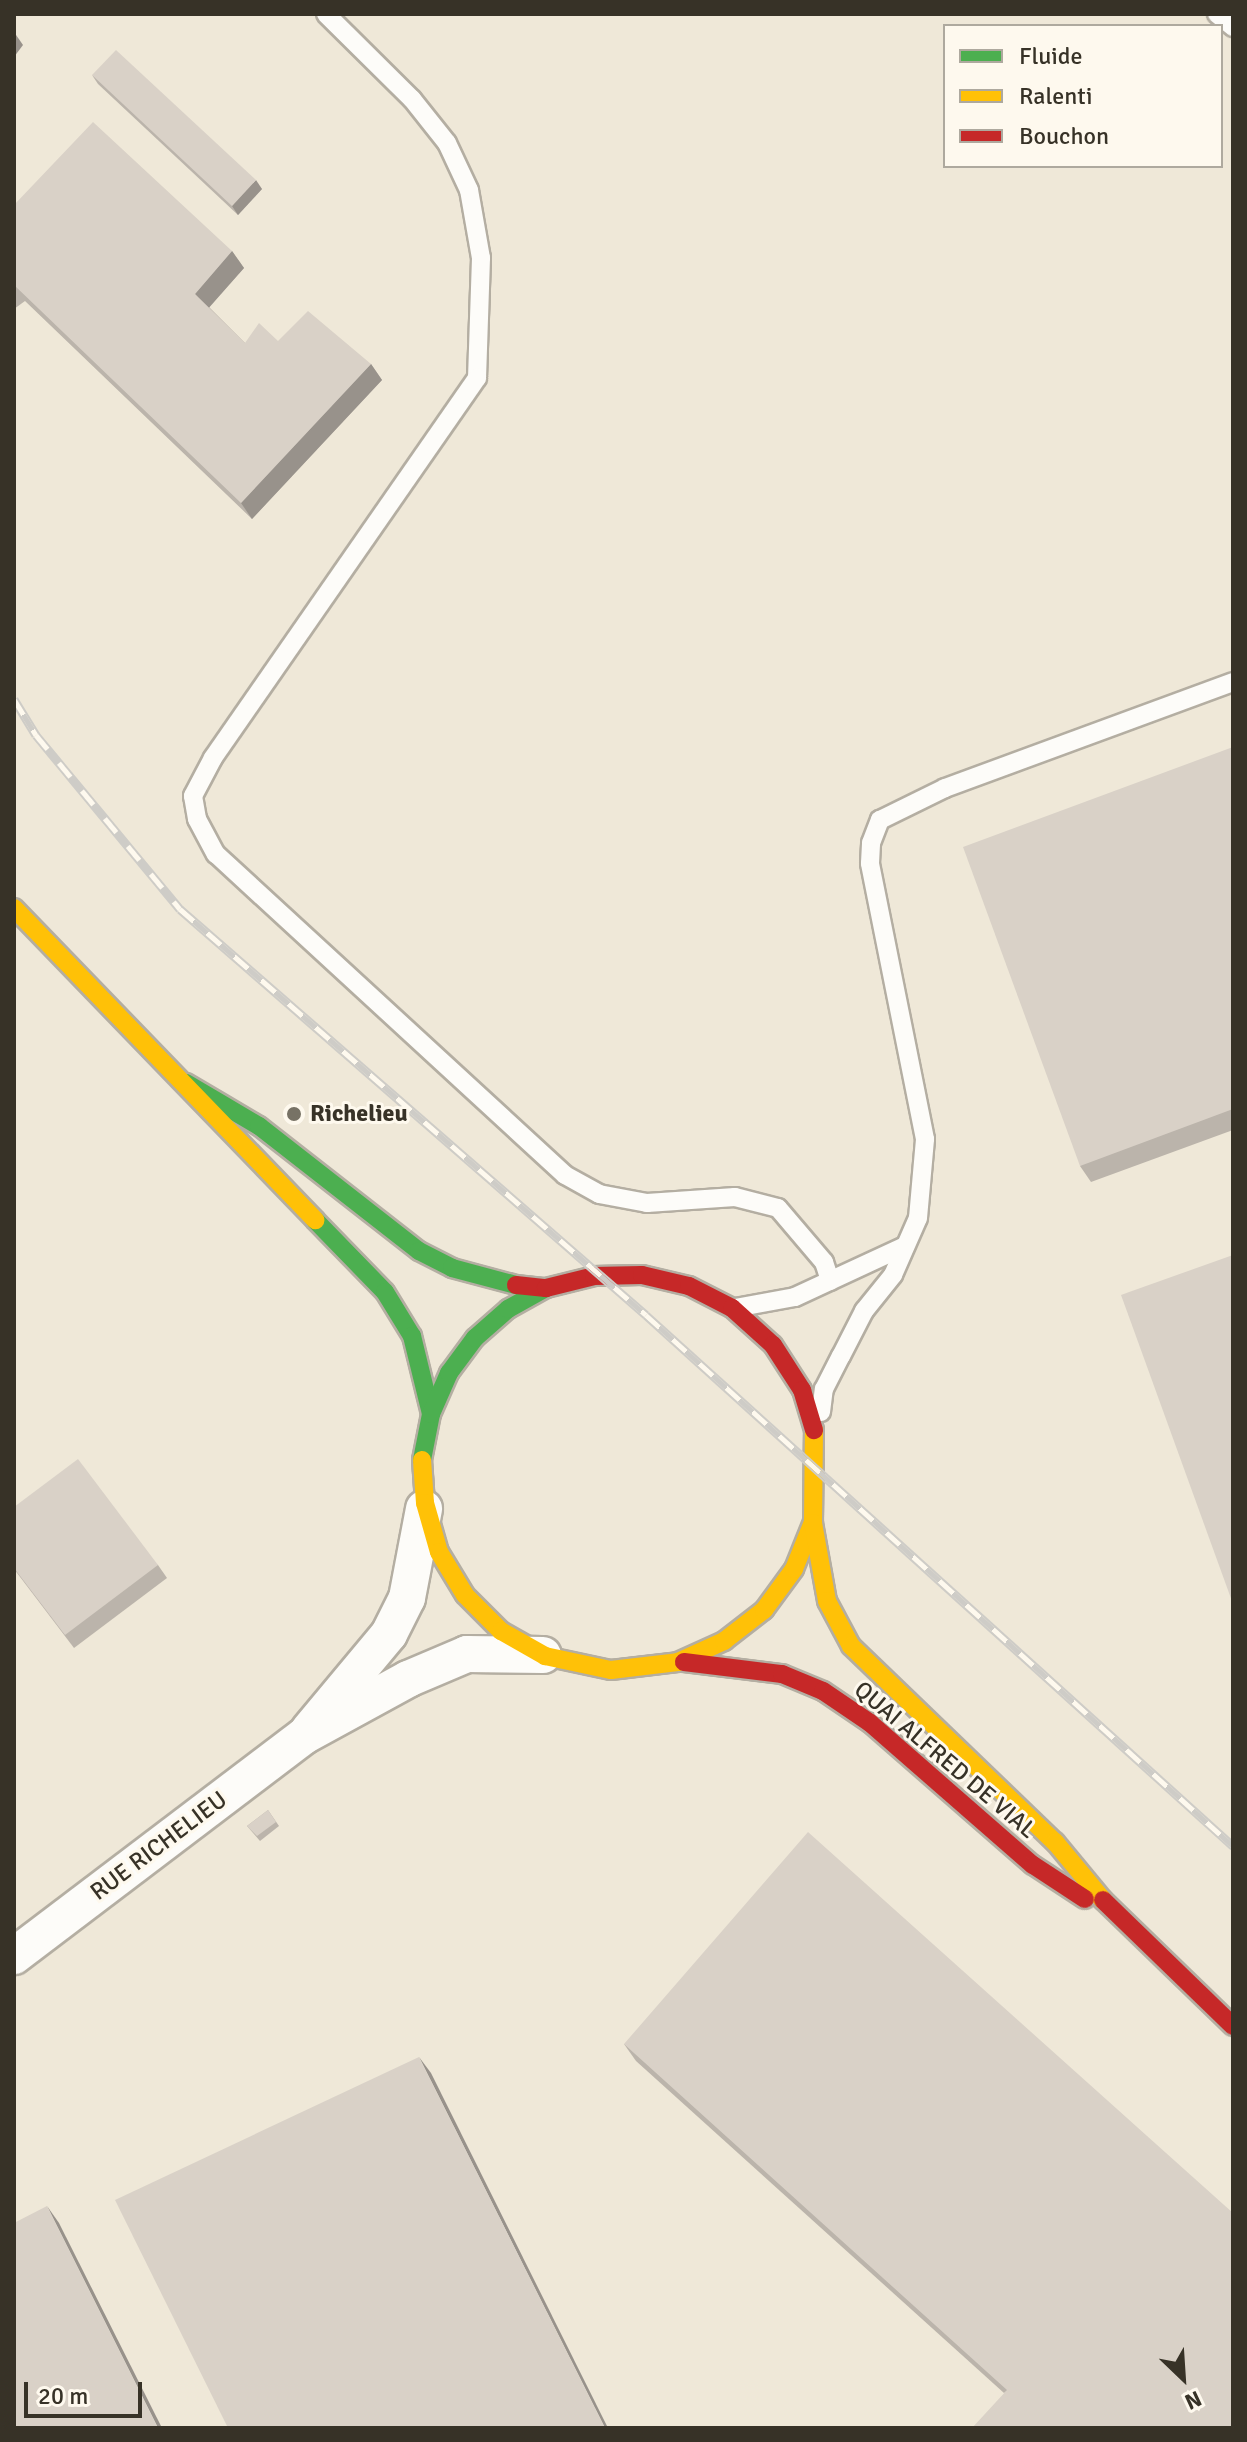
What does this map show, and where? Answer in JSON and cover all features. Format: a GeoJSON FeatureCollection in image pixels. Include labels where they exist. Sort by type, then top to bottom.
{"type":"FeatureCollection","features":[{"type":"Feature","properties":{"kind":"main road"},"geometry":{"type":"LineString","coordinates":[[14,908],[186,1083],[310,1220],[385,1292],[412,1336],[431,1414]]}},
{"type":"Feature","properties":{"kind":"main road"},"geometry":{"type":"LineString","coordinates":[[186,1083],[259,1126],[419,1251],[499,1283],[546,1288]]}},
{"type":"Feature","properties":{"kind":"main road"},"geometry":{"type":"LineString","coordinates":[[642,1275],[689,1286],[732,1308],[780,1356],[802,1390],[817,1442],[813,1522],[794,1569],[764,1610],[724,1641],[678,1662],[611,1670],[545,1656],[501,1631],[465,1595],[439,1552],[425,1503],[422,1458],[431,1414],[449,1373],[475,1338],[508,1309],[546,1288],[594,1276],[642,1275]]}},
{"type":"Feature","properties":{"kind":"main road","name":"QUAI ALFRED DE VIAL"},"geometry":{"type":"LineString","coordinates":[[813,1522],[827,1601],[851,1646],[1055,1842],[1121,1922],[1233,2026]]}},
{"type":"Feature","properties":{"kind":"main road","name":"QUAI ALFRED DE VIAL"},"geometry":{"type":"LineString","coordinates":[[678,1662],[757,1669],[823,1691],[870,1723],[1033,1865],[1121,1922]]}},
{"type":"Feature","properties":{"kind":"street","name":"RUE RICHELIEU"},"geometry":{"type":"LineString","coordinates":[[304,1736],[389,1634],[407,1598],[425,1503]]}},
{"type":"Feature","properties":{"kind":"street","name":"RUE RICHELIEU"},"geometry":{"type":"LineString","coordinates":[[14,1956],[304,1736],[408,1679],[467,1654],[545,1656]]}},
{"type":"Feature","properties":{"kind":"lane"},"geometry":{"type":"LineString","coordinates":[[326,14],[412,99],[447,143],[469,190],[481,258],[477,378],[213,758],[193,796],[197,819],[216,854],[565,1175],[599,1194],[647,1203],[735,1197],[778,1208],[824,1262],[830,1281]]}},
{"type":"Feature","properties":{"kind":"lane"},"geometry":{"type":"LineString","coordinates":[[1217,14],[1233,27]]}},
{"type":"Feature","properties":{"kind":"lane"},"geometry":{"type":"LineString","coordinates":[[817,1442],[824,1389],[918,1218],[925,1139],[870,863],[871,843],[880,820],[945,788],[1233,682]]}},
{"type":"Feature","properties":{"kind":"lane"},"geometry":{"type":"LineString","coordinates":[[732,1308],[795,1297],[905,1246]]}},
{"type":"Feature","properties":{"kind":"building"},"geometry":{"type":"Polygon","coordinates":[[[116,50],[256,180],[232,206],[92,75],[116,50]]]}},
{"type":"Feature","properties":{"kind":"building"},"geometry":{"type":"Polygon","coordinates":[[[93,122],[232,251],[195,294],[245,343],[259,323],[278,341],[308,311],[371,364],[241,503],[14,285],[14,205],[93,122]]]}},
{"type":"Feature","properties":{"kind":"building"},"geometry":{"type":"Polygon","coordinates":[[[1233,747],[1233,1109],[1080,1166],[963,847],[1233,747]]]}},
{"type":"Feature","properties":{"kind":"building"},"geometry":{"type":"Polygon","coordinates":[[[1233,1255],[1233,1604],[1121,1295],[1233,1255]]]}},
{"type":"Feature","properties":{"kind":"building"},"geometry":{"type":"Polygon","coordinates":[[[78,1459],[158,1565],[65,1635],[14,1568],[14,1507],[78,1459]]]}},
{"type":"Feature","properties":{"kind":"building"},"geometry":{"type":"Polygon","coordinates":[[[268,1810],[276,1822],[257,1836],[247,1826],[268,1810]]]}},
{"type":"Feature","properties":{"kind":"building"},"geometry":{"type":"Polygon","coordinates":[[[808,1832],[1233,2213],[1233,2428],[972,2428],[1007,2390],[624,2044],[808,1832]]]}},
{"type":"Feature","properties":{"kind":"building"},"geometry":{"type":"Polygon","coordinates":[[[419,2057],[605,2428],[228,2428],[115,2200],[419,2057]]]}},
{"type":"Feature","properties":{"kind":"building"},"geometry":{"type":"Polygon","coordinates":[[[47,2206],[158,2428],[14,2428],[14,2223],[47,2206]]]}},
{"type":"Feature","properties":{"kind":"railway"},"geometry":{"type":"LineString","coordinates":[[14,699],[36,735],[180,909],[646,1315],[1233,1846]]}},
{"type":"Feature","properties":{"kind":"traffic: fast"},"geometry":{"type":"LineString","coordinates":[[186,1083],[259,1126],[419,1251],[452,1268],[516,1285]]}},
{"type":"Feature","properties":{"kind":"traffic: fast"},"geometry":{"type":"LineString","coordinates":[[315,1220],[385,1292],[412,1336],[431,1414]]}},
{"type":"Feature","properties":{"kind":"traffic: fast"},"geometry":{"type":"LineString","coordinates":[[422,1460],[431,1414],[449,1373],[475,1338],[508,1309],[546,1288]]}},
{"type":"Feature","properties":{"kind":"traffic: slow"},"geometry":{"type":"LineString","coordinates":[[14,908],[315,1220]]}},
{"type":"Feature","properties":{"kind":"traffic: slow"},"geometry":{"type":"LineString","coordinates":[[422,1460],[425,1503],[439,1552],[465,1595],[501,1631],[545,1656],[611,1670],[678,1662],[724,1641],[764,1610],[794,1569],[813,1522],[814,1430]]}},
{"type":"Feature","properties":{"kind":"traffic: slow"},"geometry":{"type":"LineString","coordinates":[[813,1523],[827,1601],[851,1646],[1055,1842],[1103,1900]]}},
{"type":"Feature","properties":{"kind":"traffic: jam"},"geometry":{"type":"LineString","coordinates":[[516,1285],[546,1288],[594,1276],[642,1275],[689,1286],[732,1308],[773,1345],[802,1390],[814,1430]]}},
{"type":"Feature","properties":{"kind":"traffic: jam"},"geometry":{"type":"LineString","coordinates":[[684,1662],[782,1674],[823,1691],[870,1723],[1033,1865],[1085,1899]]}},
{"type":"Feature","properties":{"kind":"traffic: jam"},"geometry":{"type":"LineString","coordinates":[[1103,1900],[1233,2026]]}},
{"type":"Feature","properties":{"kind":"place","name":"Richelieu"},"geometry":{"type":"Point","coordinates":[294,1114]}}]}
